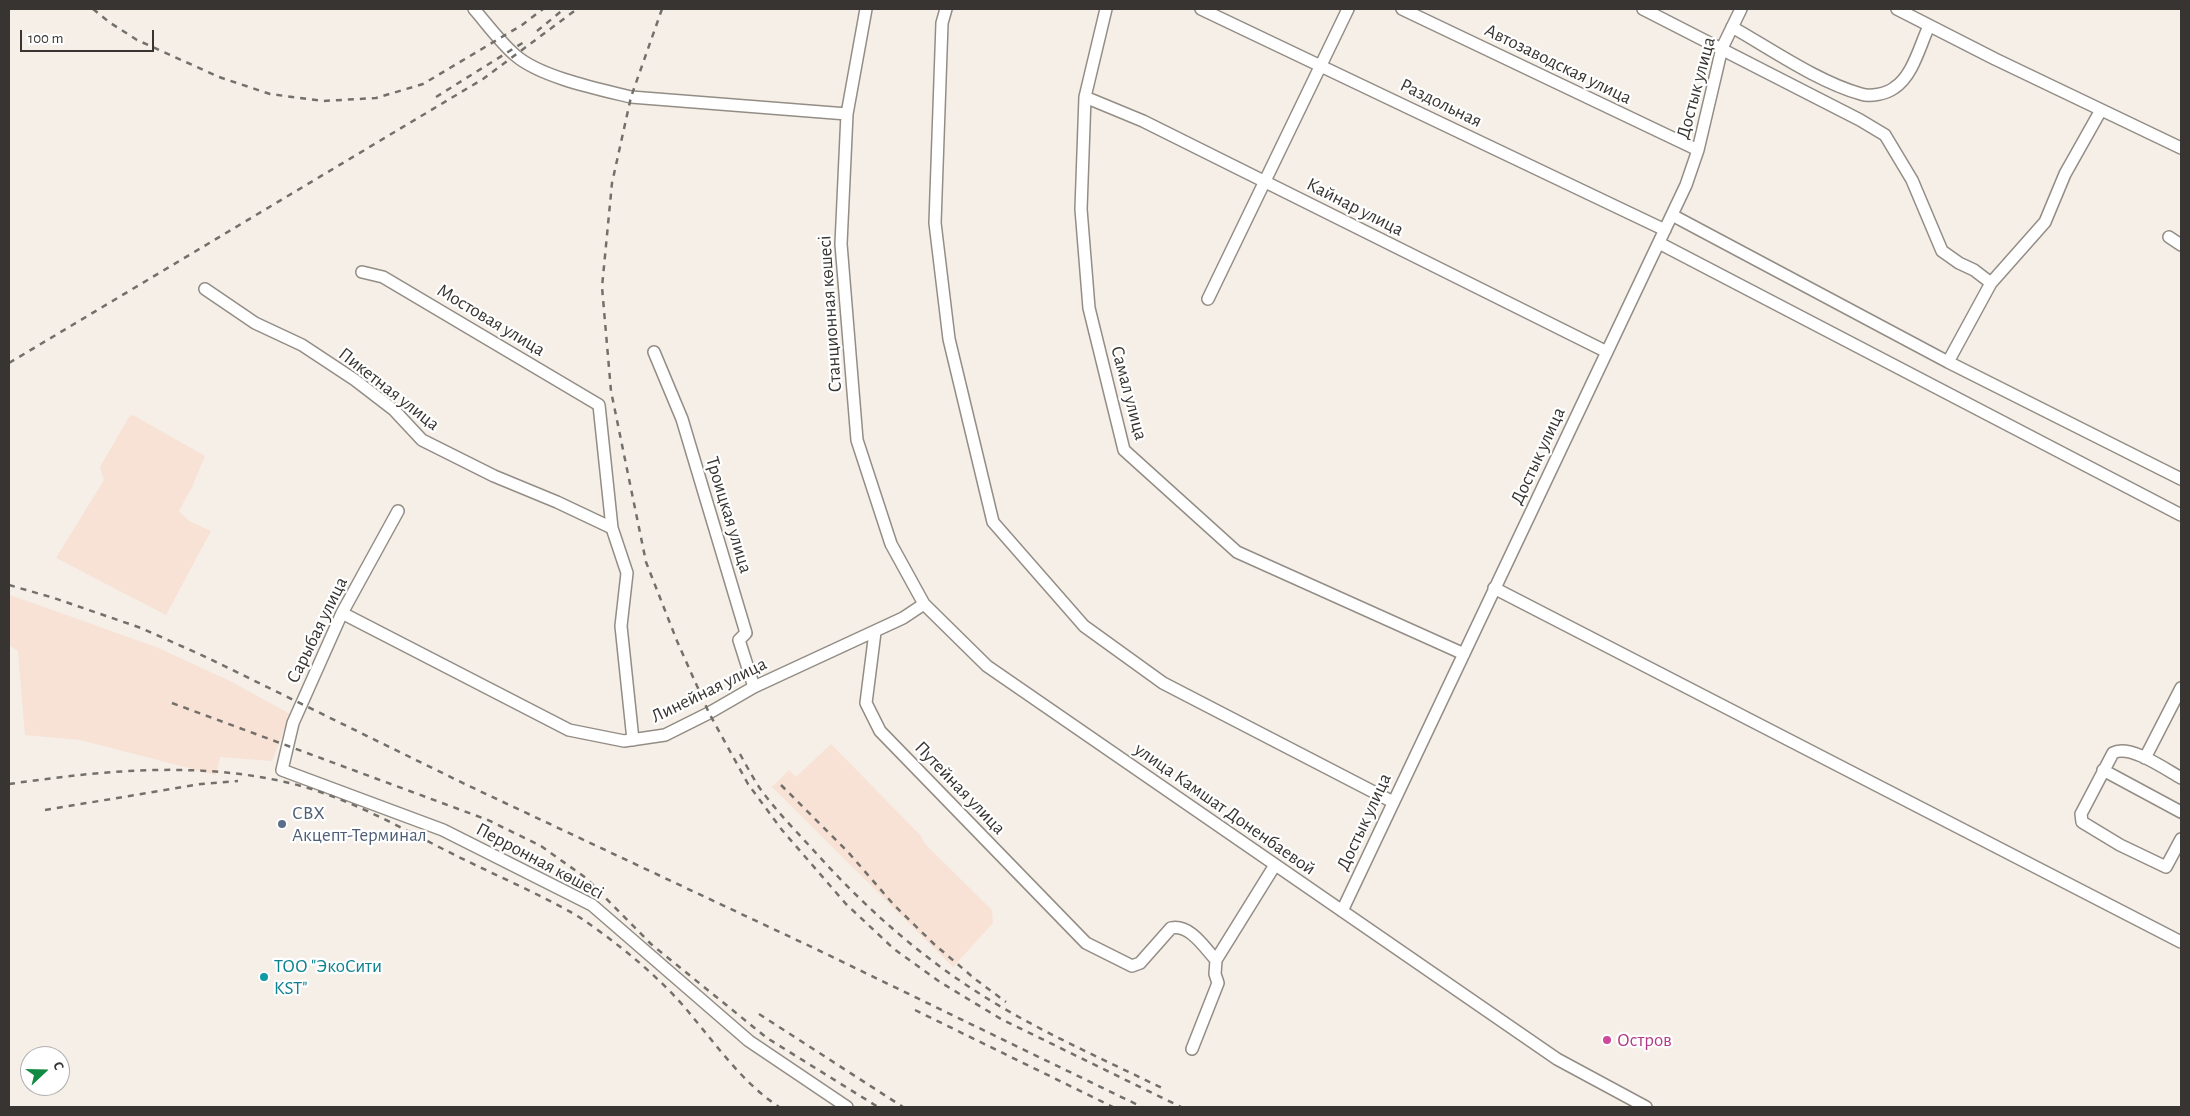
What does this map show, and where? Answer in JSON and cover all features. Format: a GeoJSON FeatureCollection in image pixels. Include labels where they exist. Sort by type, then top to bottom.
{"type":"FeatureCollection","features":[{"type":"Feature","properties":{"kind":"street"},"geometry":{"type":"LineString","coordinates":[[474,9],[515,56],[542,70],[602,90],[631,97],[847,114]]}},
{"type":"Feature","properties":{"kind":"street","name":"Станционная көшесі"},"geometry":{"type":"LineString","coordinates":[[866,9],[847,114],[841,244],[857,440],[891,544],[924,604]]}},
{"type":"Feature","properties":{"kind":"street"},"geometry":{"type":"LineString","coordinates":[[946,9],[942,23],[935,223],[949,339],[993,522],[1084,626],[1164,683],[1393,802]]}},
{"type":"Feature","properties":{"kind":"street","name":"Самал улица"},"geometry":{"type":"LineString","coordinates":[[1106,9],[1085,97],[1081,210],[1089,308],[1124,450],[1237,552],[1464,654]]}},
{"type":"Feature","properties":{"kind":"street","name":"Раздольная"},"geometry":{"type":"LineString","coordinates":[[1201,9],[1664,230]]}},
{"type":"Feature","properties":{"kind":"street"},"geometry":{"type":"LineString","coordinates":[[1208,299],[1348,9]]}},
{"type":"Feature","properties":{"kind":"street","name":"Автозаводская улица"},"geometry":{"type":"LineString","coordinates":[[1402,9],[1698,150]]}},
{"type":"Feature","properties":{"kind":"street"},"geometry":{"type":"LineString","coordinates":[[1642,9],[1722,48],[1885,135],[1912,180],[1942,251],[1958,263],[1974,270],[1991,283]]}},
{"type":"Feature","properties":{"kind":"street","name":"Достык улица"},"geometry":{"type":"LineString","coordinates":[[1342,910],[1686,186],[1698,150],[1722,48],[1741,9]]}},
{"type":"Feature","properties":{"kind":"street"},"geometry":{"type":"LineString","coordinates":[[1897,9],[2181,148]]}},
{"type":"Feature","properties":{"kind":"street"},"geometry":{"type":"LineString","coordinates":[[1732,26],[1817,75],[1862,95],[1880,94],[1894,88],[1901,82],[1907,75],[1929,26]]}},
{"type":"Feature","properties":{"kind":"street","name":"Кайнар улица"},"geometry":{"type":"LineString","coordinates":[[1085,97],[1143,122],[1607,352]]}},
{"type":"Feature","properties":{"kind":"street"},"geometry":{"type":"LineString","coordinates":[[1948,362],[1991,283],[2045,222],[2065,174],[2101,110]]}},
{"type":"Feature","properties":{"kind":"street"},"geometry":{"type":"LineString","coordinates":[[1672,215],[1948,362],[2181,479]]}},
{"type":"Feature","properties":{"kind":"street"},"geometry":{"type":"LineString","coordinates":[[2169,238],[2181,245]]}},
{"type":"Feature","properties":{"kind":"street"},"geometry":{"type":"LineString","coordinates":[[1659,243],[2181,515]]}},
{"type":"Feature","properties":{"kind":"street","name":"Мостовая улица"},"geometry":{"type":"LineString","coordinates":[[362,272],[383,277],[599,405],[612,528]]}},
{"type":"Feature","properties":{"kind":"street","name":"Пикетная улица"},"geometry":{"type":"LineString","coordinates":[[205,289],[255,323],[302,345],[355,380],[394,410],[422,440],[494,476],[558,502],[612,528]]}},
{"type":"Feature","properties":{"kind":"street","name":"Троицкая улица"},"geometry":{"type":"LineString","coordinates":[[654,352],[682,419],[727,568],[746,633],[739,640],[754,687]]}},
{"type":"Feature","properties":{"kind":"street","name":"Сарыбая улица"},"geometry":{"type":"LineString","coordinates":[[282,770],[292,723],[342,613],[398,511]]}},
{"type":"Feature","properties":{"kind":"street"},"geometry":{"type":"LineString","coordinates":[[612,528],[627,573],[621,626],[633,740]]}},
{"type":"Feature","properties":{"kind":"street"},"geometry":{"type":"LineString","coordinates":[[1494,588],[2181,942]]}},
{"type":"Feature","properties":{"kind":"street","name":"Линейная улица"},"geometry":{"type":"LineString","coordinates":[[342,613],[569,730],[624,741],[665,735],[709,713],[754,687],[904,618],[924,604]]}},
{"type":"Feature","properties":{"kind":"street","name":"улица Камшат Доненбаевой"},"geometry":{"type":"LineString","coordinates":[[924,604],[987,666],[1557,1059],[1646,1107]]}},
{"type":"Feature","properties":{"kind":"street","name":"Путейная улица"},"geometry":{"type":"LineString","coordinates":[[874,632],[866,703],[880,731],[1086,942],[1132,966],[1140,963],[1171,928],[1177,927],[1189,931],[1216,960]]}},
{"type":"Feature","properties":{"kind":"street"},"geometry":{"type":"LineString","coordinates":[[2145,758],[2181,688]]}},
{"type":"Feature","properties":{"kind":"street"},"geometry":{"type":"LineString","coordinates":[[2181,778],[2145,758],[2127,750],[2118,750],[2113,753],[2103,770],[2081,814],[2082,822],[2120,844],[2166,866],[2181,839]]}},
{"type":"Feature","properties":{"kind":"street","name":"Перронная көшесі"},"geometry":{"type":"LineString","coordinates":[[282,770],[443,830],[592,905],[749,1041],[847,1107]]}},
{"type":"Feature","properties":{"kind":"street"},"geometry":{"type":"LineString","coordinates":[[2103,770],[2181,812]]}},
{"type":"Feature","properties":{"kind":"street"},"geometry":{"type":"LineString","coordinates":[[1192,1049],[1218,983],[1215,974],[1216,960],[1275,865]]}},
{"type":"Feature","properties":{"kind":"shaded area"},"geometry":{"type":"Polygon","coordinates":[[[133,415],[205,456],[179,511],[189,521],[211,531],[166,615],[56,558],[104,480],[100,467],[129,417],[133,415]]]}},
{"type":"Feature","properties":{"kind":"shaded area"},"geometry":{"type":"Polygon","coordinates":[[[10,595],[156,647],[230,681],[290,714],[272,761],[220,757],[216,775],[80,740],[25,735],[18,651],[9,645],[10,595]]]}},
{"type":"Feature","properties":{"kind":"shaded area"},"geometry":{"type":"Polygon","coordinates":[[[831,744],[921,836],[925,844],[992,910],[993,923],[953,967],[772,787],[789,770],[796,777],[831,744]]]}},
{"type":"Feature","properties":{"kind":"railway"},"geometry":{"type":"LineString","coordinates":[[93,9],[137,40],[219,77],[270,94],[323,101],[376,98],[423,84],[522,25],[543,9]]}},
{"type":"Feature","properties":{"kind":"railway"},"geometry":{"type":"LineString","coordinates":[[537,31],[564,9]]}},
{"type":"Feature","properties":{"kind":"railway"},"geometry":{"type":"LineString","coordinates":[[9,363],[483,79],[577,9]]}},
{"type":"Feature","properties":{"kind":"railway"},"geometry":{"type":"LineString","coordinates":[[662,9],[631,97],[612,183],[602,287],[611,391],[646,562],[677,641],[709,713],[748,784],[782,830],[846,904],[894,949],[940,982],[1001,1019],[1181,1107]]}},
{"type":"Feature","properties":{"kind":"railway"},"geometry":{"type":"LineString","coordinates":[[436,97],[524,42]]}},
{"type":"Feature","properties":{"kind":"railway"},"geometry":{"type":"LineString","coordinates":[[9,585],[54,598],[141,628],[208,658],[469,786],[818,950],[1142,1107]]}},
{"type":"Feature","properties":{"kind":"railway"},"geometry":{"type":"LineString","coordinates":[[172,703],[488,820],[541,846],[586,878],[651,944],[767,1038],[878,1107]]}},
{"type":"Feature","properties":{"kind":"railway"},"geometry":{"type":"LineString","coordinates":[[740,754],[759,787],[772,804],[836,875],[879,917],[924,955],[1018,1017],[1164,1089]]}},
{"type":"Feature","properties":{"kind":"railway"},"geometry":{"type":"LineString","coordinates":[[9,784],[112,772],[182,770],[251,776],[285,782],[332,796],[401,827],[575,914],[650,972],[685,1008],[742,1076],[779,1107]]}},
{"type":"Feature","properties":{"kind":"railway"},"geometry":{"type":"LineString","coordinates":[[45,810],[201,784],[238,781]]}},
{"type":"Feature","properties":{"kind":"railway"},"geometry":{"type":"LineString","coordinates":[[781,785],[848,852],[894,905],[934,944],[975,979],[1006,1002]]}},
{"type":"Feature","properties":{"kind":"railway"},"geometry":{"type":"LineString","coordinates":[[915,1010],[1113,1107]]}},
{"type":"Feature","properties":{"kind":"railway"},"geometry":{"type":"LineString","coordinates":[[759,1014],[903,1107]]}},
{"type":"Feature","properties":{"kind":"place","name":"СВХ Акцепт-Терминал"},"geometry":{"type":"Point","coordinates":[282,824]}},
{"type":"Feature","properties":{"kind":"place","name":"ТОО \"ЭкоСити KST\""},"geometry":{"type":"Point","coordinates":[264,977]}},
{"type":"Feature","properties":{"kind":"place","name":"Остров"},"geometry":{"type":"Point","coordinates":[1607,1040]}}]}
